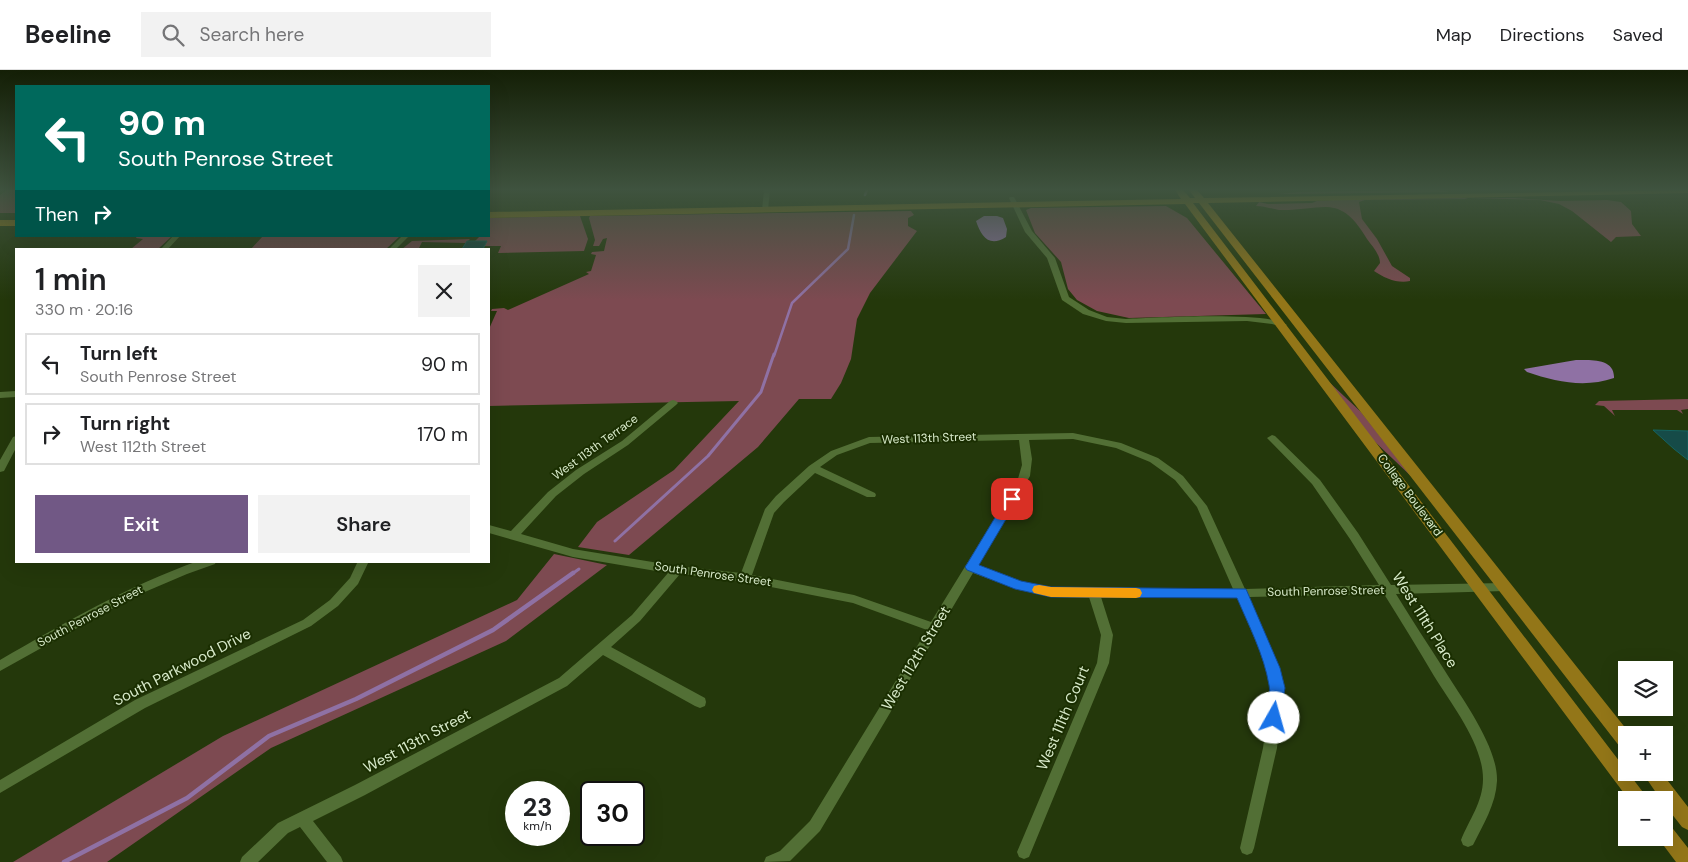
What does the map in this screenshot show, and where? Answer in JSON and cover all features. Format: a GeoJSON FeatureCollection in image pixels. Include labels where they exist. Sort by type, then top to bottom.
{"type":"FeatureCollection","features":[{"type":"Feature","properties":{"kind":"main road","name":"College Boulevard"},"geometry":{"type":"LineString","coordinates":[[1214,227],[1480,588],[1633,791]]}},
{"type":"Feature","properties":{"kind":"main road","name":"College Boulevard"},"geometry":{"type":"LineString","coordinates":[[1283,320],[1505,588],[1618,732]]}},
{"type":"Feature","properties":{"kind":"main road"},"geometry":{"type":"LineString","coordinates":[[1657,781],[1688,821]]}},
{"type":"Feature","properties":{"kind":"main road"},"geometry":{"type":"LineString","coordinates":[[1673,843],[1687,862]]}},
{"type":"Feature","properties":{"kind":"street"},"geometry":{"type":"LineString","coordinates":[[1027,227],[1051,258],[1062,292],[1071,304],[1095,316],[1116,320],[1246,320],[1272,322],[1283,320]]}},
{"type":"Feature","properties":{"kind":"street"},"geometry":{"type":"LineString","coordinates":[[165,248],[176,237]]}},
{"type":"Feature","properties":{"kind":"street"},"geometry":{"type":"LineString","coordinates":[[393,248],[405,237]]}},
{"type":"Feature","properties":{"kind":"street"},"geometry":{"type":"LineString","coordinates":[[0,395],[15,394]]}},
{"type":"Feature","properties":{"kind":"street","name":"West 113th Terrace"},"geometry":{"type":"LineString","coordinates":[[513,536],[552,494],[580,472],[625,443],[673,403]]}},
{"type":"Feature","properties":{"kind":"street","name":"West 112th Street"},"geometry":{"type":"LineString","coordinates":[[771,862],[784,856],[815,826],[1026,475],[1028,461],[1023,436]]}},
{"type":"Feature","properties":{"kind":"street","name":"West 113th Street"},"geometry":{"type":"LineString","coordinates":[[745,578],[769,512],[780,498],[813,468],[834,453],[869,440],[1073,436],[1103,440],[1129,448],[1164,466],[1183,482],[1198,499],[1242,592],[1267,651],[1277,688],[1270,748],[1247,848]]}},
{"type":"Feature","properties":{"kind":"street","name":"West 111th Place"},"geometry":{"type":"LineString","coordinates":[[1272,438],[1321,488],[1354,536],[1468,719],[1481,744],[1490,767],[1491,778],[1486,805],[1468,840]]}},
{"type":"Feature","properties":{"kind":"street"},"geometry":{"type":"LineString","coordinates":[[0,469],[15,442]]}},
{"type":"Feature","properties":{"kind":"street"},"geometry":{"type":"LineString","coordinates":[[813,468],[871,495]]}},
{"type":"Feature","properties":{"kind":"street","name":"South Penrose Street"},"geometry":{"type":"LineString","coordinates":[[490,528],[573,553],[677,570],[745,578],[854,598],[935,628]]}},
{"type":"Feature","properties":{"kind":"street","name":"South Penrose Street"},"geometry":{"type":"LineString","coordinates":[[0,666],[125,595],[205,563]]}},
{"type":"Feature","properties":{"kind":"street","name":"South Parkwood Drive"},"geometry":{"type":"LineString","coordinates":[[0,787],[140,704],[307,622],[334,603],[354,581],[363,563]]}},
{"type":"Feature","properties":{"kind":"street","name":"South Penrose Street"},"geometry":{"type":"LineString","coordinates":[[971,567],[1019,586],[1051,592],[1242,592],[1505,588]]}},
{"type":"Feature","properties":{"kind":"street","name":"West 113th Street"},"geometry":{"type":"LineString","coordinates":[[247,862],[283,828],[563,682],[603,649],[636,618],[677,570]]}},
{"type":"Feature","properties":{"kind":"street","name":"West 111th Court"},"geometry":{"type":"LineString","coordinates":[[1024,852],[1104,663],[1107,635],[1094,593]]}},
{"type":"Feature","properties":{"kind":"street"},"geometry":{"type":"LineString","coordinates":[[603,649],[700,702]]}},
{"type":"Feature","properties":{"kind":"street"},"geometry":{"type":"LineString","coordinates":[[302,818],[336,862]]}},
{"type":"Feature","properties":{"kind":"shaded area"},"geometry":{"type":"Polygon","coordinates":[[[490,227],[584,227],[588,239],[584,251],[498,253],[501,246],[484,246],[487,241],[475,241],[479,237],[490,237],[490,227]]]}},
{"type":"Feature","properties":{"kind":"shaded area"},"geometry":{"type":"Polygon","coordinates":[[[591,227],[910,227],[917,231],[870,293],[857,319],[851,359],[841,383],[831,399],[799,399],[758,447],[629,555],[578,547],[597,522],[674,470],[739,401],[490,406],[490,327],[497,311],[491,311],[492,309],[504,308],[508,310],[589,274],[586,272],[591,271],[596,255],[591,254],[592,252],[604,251],[607,238],[603,239],[599,246],[593,246],[595,240],[591,227]]]}},
{"type":"Feature","properties":{"kind":"shaded area"},"geometry":{"type":"Polygon","coordinates":[[[978,227],[1006,227],[1007,229],[1006,237],[995,241],[986,239],[978,227]]]}},
{"type":"Feature","properties":{"kind":"shaded area"},"geometry":{"type":"Polygon","coordinates":[[[1033,227],[1194,227],[1266,314],[1129,318],[1097,311],[1077,300],[1068,289],[1061,262],[1035,233],[1033,227]]]}},
{"type":"Feature","properties":{"kind":"shaded area"},"geometry":{"type":"Polygon","coordinates":[[[1359,227],[1368,227],[1392,266],[1410,278],[1410,281],[1391,280],[1374,271],[1380,263],[1377,253],[1359,227]]]}},
{"type":"Feature","properties":{"kind":"shaded area"},"geometry":{"type":"Polygon","coordinates":[[[1592,227],[1634,227],[1641,236],[1616,237],[1611,242],[1592,227]]]}},
{"type":"Feature","properties":{"kind":"shaded area"},"geometry":{"type":"Polygon","coordinates":[[[171,237],[159,248],[132,248],[143,239],[136,238],[171,237]]]}},
{"type":"Feature","properties":{"kind":"shaded area"},"geometry":{"type":"Polygon","coordinates":[[[262,237],[399,237],[387,248],[252,248],[262,237]]]}},
{"type":"Feature","properties":{"kind":"shaded area"},"geometry":{"type":"Polygon","coordinates":[[[470,239],[466,243],[422,242],[419,248],[403,248],[412,241],[470,239]]]}},
{"type":"Feature","properties":{"kind":"shaded area"},"geometry":{"type":"Polygon","coordinates":[[[1576,360],[1594,360],[1606,364],[1613,371],[1614,378],[1592,383],[1560,381],[1538,376],[1524,369],[1576,360]]]}},
{"type":"Feature","properties":{"kind":"shaded area"},"geometry":{"type":"Polygon","coordinates":[[[1328,381],[1361,412],[1414,479],[1373,440],[1328,381]]]}},
{"type":"Feature","properties":{"kind":"shaded area"},"geometry":{"type":"Polygon","coordinates":[[[1688,399],[1688,409],[1681,410],[1683,414],[1677,410],[1612,410],[1615,416],[1604,406],[1595,405],[1599,401],[1688,399]]]}},
{"type":"Feature","properties":{"kind":"shaded area"},"geometry":{"type":"Polygon","coordinates":[[[554,554],[607,565],[506,641],[271,748],[107,862],[13,862],[223,736],[517,600],[554,554]]]}},
{"type":"Feature","properties":{"kind":"building"},"geometry":{"type":"Polygon","coordinates":[[[467,241],[487,241],[484,248],[463,248],[467,241]]]}},
{"type":"Feature","properties":{"kind":"building"},"geometry":{"type":"Polygon","coordinates":[[[1653,430],[1688,431],[1688,460],[1674,449],[1653,430]]]}},
{"type":"Feature","properties":{"kind":"waterway"},"geometry":{"type":"LineString","coordinates":[[774,356],[792,303],[848,249],[852,227]]}},
{"type":"Feature","properties":{"kind":"waterway"},"geometry":{"type":"LineString","coordinates":[[615,541],[708,456],[761,392],[774,354]]}},
{"type":"Feature","properties":{"kind":"waterway"},"geometry":{"type":"LineString","coordinates":[[572,574],[579,569]]}},
{"type":"Feature","properties":{"kind":"waterway"},"geometry":{"type":"LineString","coordinates":[[64,862],[187,798],[269,736],[356,699],[493,630],[573,573]]}},
{"type":"Feature","properties":{"kind":"slow traffic"},"geometry":{"type":"LineString","coordinates":[[1039,590],[1051,592],[1136,593]]}},
{"type":"Feature","properties":{"kind":"route"},"geometry":{"type":"LineString","coordinates":[[1012,499],[971,567],[1019,586],[1051,592],[1242,592],[1273,668],[1277,688],[1274,718]]}}]}
